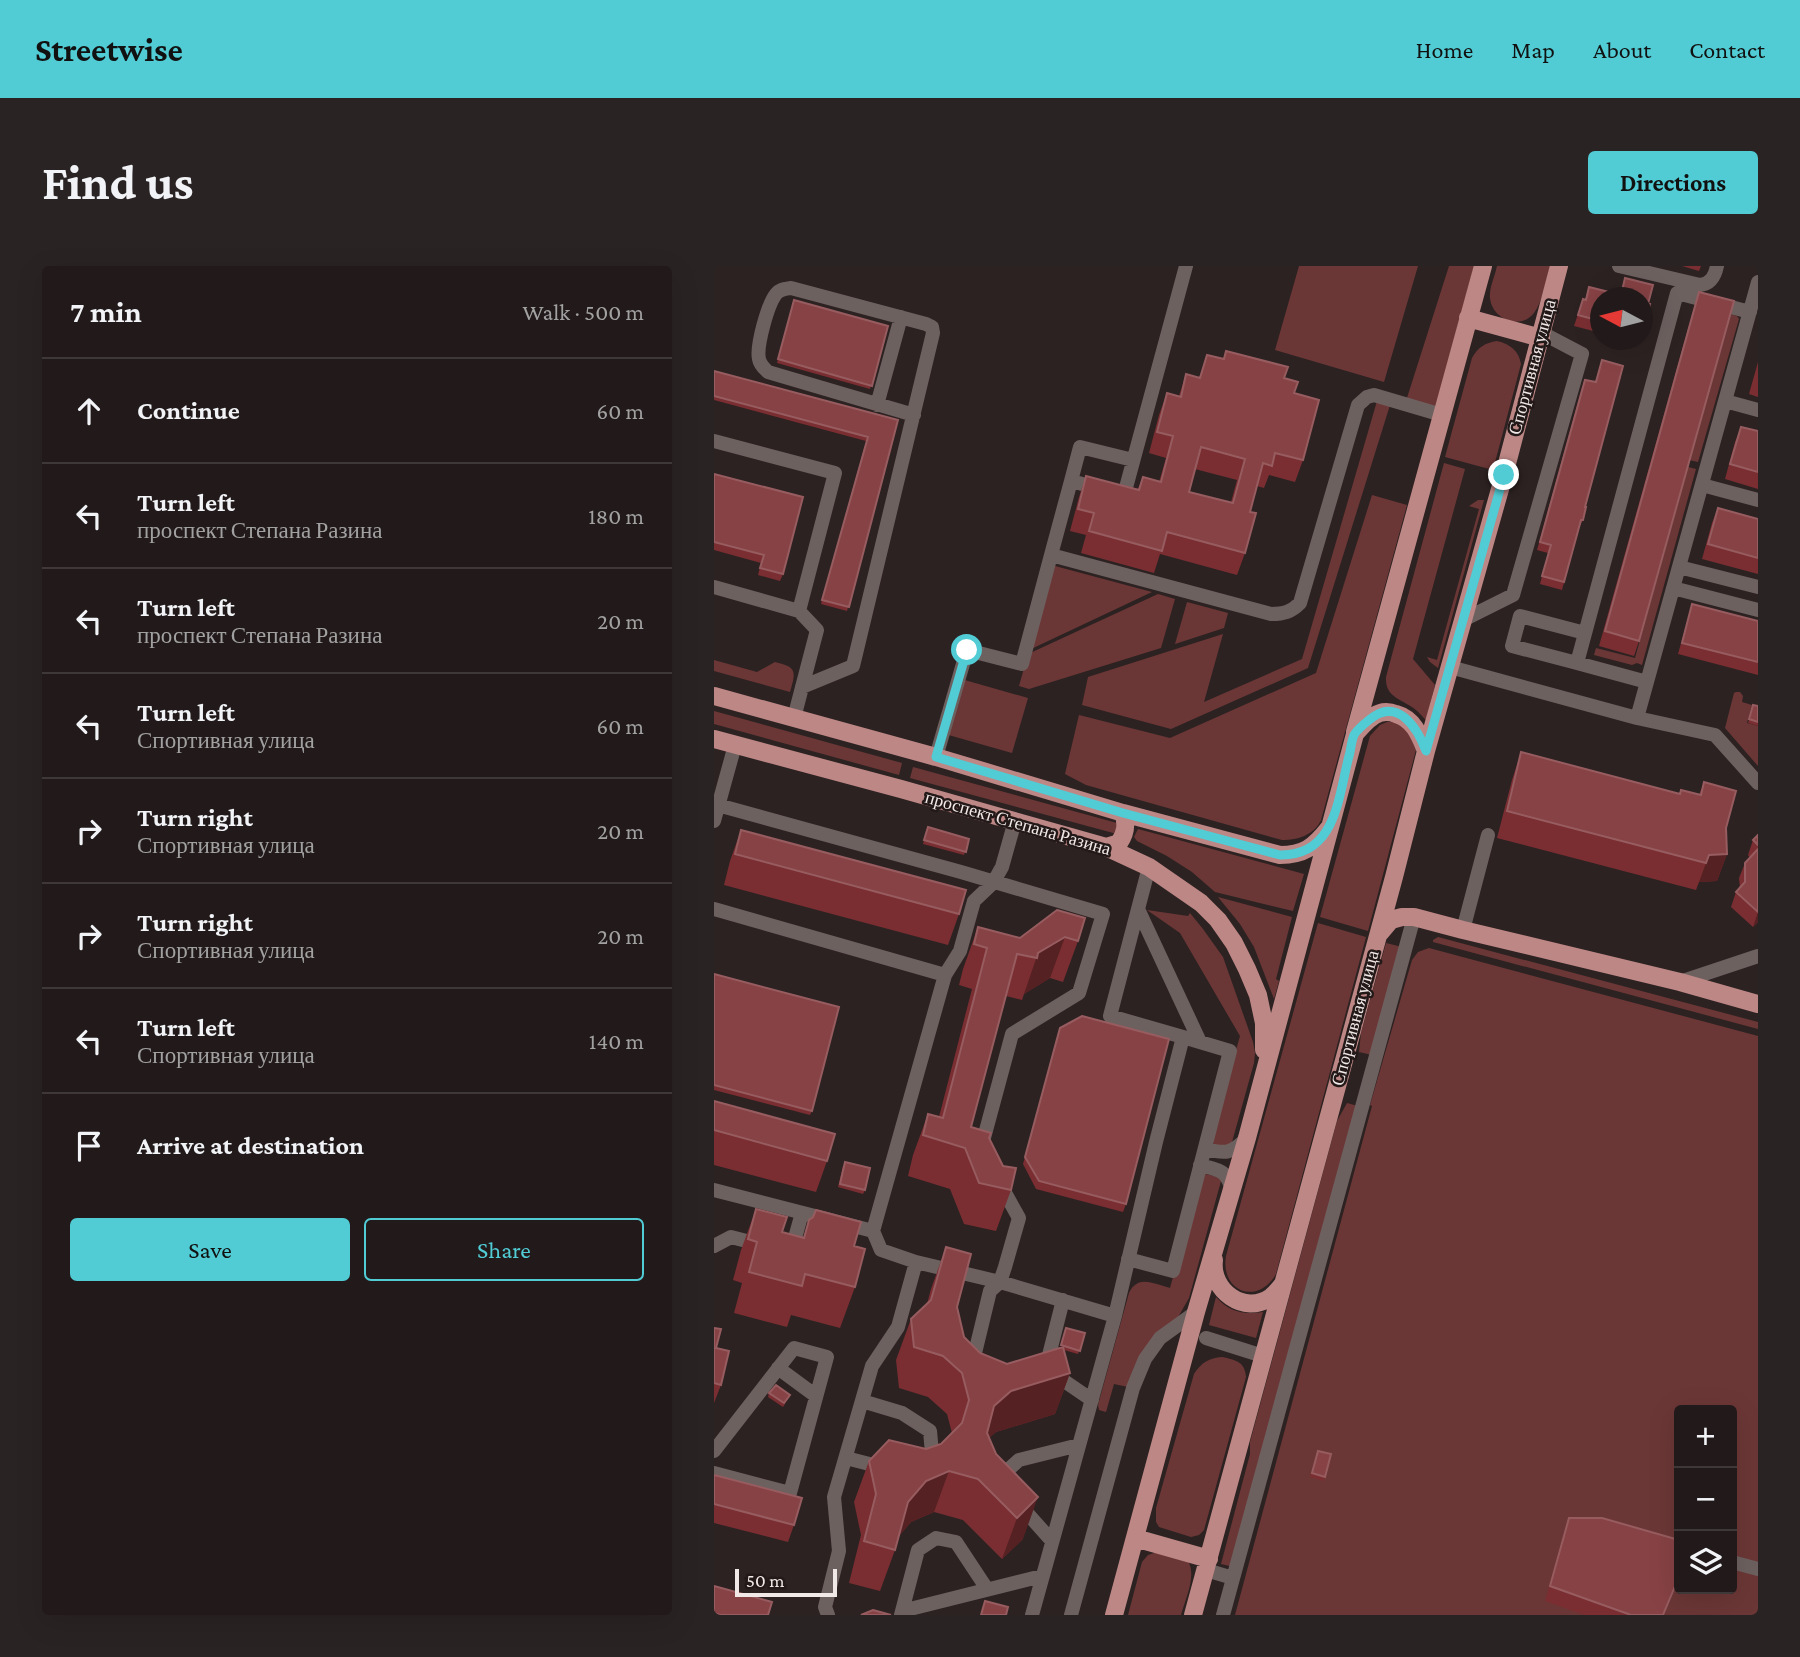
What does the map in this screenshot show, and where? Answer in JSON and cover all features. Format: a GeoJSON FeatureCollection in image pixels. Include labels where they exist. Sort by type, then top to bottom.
{"type":"FeatureCollection","features":[{"type":"Feature","properties":{"kind":"main road"},"geometry":{"type":"LineString","coordinates":[[1114,1615],[1196,1312],[1247,1138],[1483,266]]}},
{"type":"Feature","properties":{"kind":"main road","name":"Спортивная улица"},"geometry":{"type":"LineString","coordinates":[[1194,1615],[1559,266]]}},
{"type":"Feature","properties":{"kind":"main road"},"geometry":{"type":"LineString","coordinates":[[1468,318],[1541,336]]}},
{"type":"Feature","properties":{"kind":"main road"},"geometry":{"type":"LineString","coordinates":[[714,696],[1280,855],[1294,855],[1308,849],[1318,842],[1331,825]]}},
{"type":"Feature","properties":{"kind":"main road"},"geometry":{"type":"LineString","coordinates":[[1355,734],[1370,719],[1385,711],[1404,716],[1413,724],[1426,751]]}},
{"type":"Feature","properties":{"kind":"main road","name":"проспект Степана Разина"},"geometry":{"type":"LineString","coordinates":[[714,739],[1106,847],[1149,867],[1201,903],[1218,920],[1238,951],[1258,995],[1264,1023],[1265,1047],[1261,1084]]}},
{"type":"Feature","properties":{"kind":"main road"},"geometry":{"type":"LineString","coordinates":[[1106,847],[1119,843],[1125,835],[1126,820],[1123,813]]}},
{"type":"Feature","properties":{"kind":"main road"},"geometry":{"type":"LineString","coordinates":[[1394,877],[1398,900],[1414,917]]}},
{"type":"Feature","properties":{"kind":"main road"},"geometry":{"type":"LineString","coordinates":[[1377,937],[1391,920],[1402,916],[1414,917],[1680,982],[1758,1004]]}},
{"type":"Feature","properties":{"kind":"main road"},"geometry":{"type":"LineString","coordinates":[[1215,1250],[1213,1268],[1216,1279],[1228,1296],[1248,1303],[1259,1302],[1271,1297],[1283,1284]]}},
{"type":"Feature","properties":{"kind":"main road"},"geometry":{"type":"LineString","coordinates":[[1135,1538],[1207,1565]]}},
{"type":"Feature","properties":{"kind":"street"},"geometry":{"type":"LineString","coordinates":[[1071,481],[1124,495],[1186,266]]}},
{"type":"Feature","properties":{"kind":"street"},"geometry":{"type":"LineString","coordinates":[[1619,266],[1700,285],[1711,281],[1717,266]]}},
{"type":"Feature","properties":{"kind":"street"},"geometry":{"type":"LineString","coordinates":[[1637,718],[1758,282]]}},
{"type":"Feature","properties":{"kind":"street"},"geometry":{"type":"LineString","coordinates":[[802,687],[853,666],[914,415],[933,333],[932,327],[901,317],[791,288],[782,289],[771,302],[758,348],[758,358],[768,372],[914,415]]}},
{"type":"Feature","properties":{"kind":"street"},"geometry":{"type":"LineString","coordinates":[[1577,663],[1677,293],[1750,312]]}},
{"type":"Feature","properties":{"kind":"street"},"geometry":{"type":"LineString","coordinates":[[877,405],[901,317]]}},
{"type":"Feature","properties":{"kind":"street"},"geometry":{"type":"LineString","coordinates":[[1463,620],[1513,595],[1582,354],[1541,336]]}},
{"type":"Feature","properties":{"kind":"street"},"geometry":{"type":"LineString","coordinates":[[1051,555],[1271,614],[1281,614],[1300,603],[1361,400],[1374,395],[1442,415]]}},
{"type":"Feature","properties":{"kind":"street"},"geometry":{"type":"LineString","coordinates":[[1725,401],[1758,410]]}},
{"type":"Feature","properties":{"kind":"street"},"geometry":{"type":"LineString","coordinates":[[714,441],[835,473],[799,611]]}},
{"type":"Feature","properties":{"kind":"street"},"geometry":{"type":"LineString","coordinates":[[936,757],[967,650],[1022,664],[1080,447],[1133,460]]}},
{"type":"Feature","properties":{"kind":"street"},"geometry":{"type":"LineString","coordinates":[[1702,485],[1758,500]]}},
{"type":"Feature","properties":{"kind":"street"},"geometry":{"type":"LineString","coordinates":[[1679,567],[1758,587]]}},
{"type":"Feature","properties":{"kind":"street"},"geometry":{"type":"LineString","coordinates":[[714,587],[799,611],[817,629],[794,718]]}},
{"type":"Feature","properties":{"kind":"street"},"geometry":{"type":"LineString","coordinates":[[1673,588],[1758,610]]}},
{"type":"Feature","properties":{"kind":"street"},"geometry":{"type":"LineString","coordinates":[[1585,633],[1520,615],[1512,646],[1647,682]]}},
{"type":"Feature","properties":{"kind":"street"},"geometry":{"type":"LineString","coordinates":[[1450,667],[1637,718],[1715,735],[1758,783]]}},
{"type":"Feature","properties":{"kind":"street"},"geometry":{"type":"LineString","coordinates":[[714,821],[716,805],[735,745]]}},
{"type":"Feature","properties":{"kind":"street"},"geometry":{"type":"LineString","coordinates":[[716,805],[1103,914],[1079,993],[1012,1034],[981,1148],[1018,1218],[1006,1267],[1000,1282],[990,1291],[974,1357],[974,1368],[986,1379]]}},
{"type":"Feature","properties":{"kind":"street"},"geometry":{"type":"LineString","coordinates":[[1014,821],[1002,867],[993,883],[974,901],[966,953],[944,975],[873,1231],[881,1250],[1115,1316]]}},
{"type":"Feature","properties":{"kind":"street"},"geometry":{"type":"LineString","coordinates":[[1463,930],[1488,835]]}},
{"type":"Feature","properties":{"kind":"street"},"geometry":{"type":"LineString","coordinates":[[1128,1259],[1172,1271],[1230,1051],[1110,1016],[1149,867]]}},
{"type":"Feature","properties":{"kind":"street"},"geometry":{"type":"LineString","coordinates":[[1057,917],[1076,907]]}},
{"type":"Feature","properties":{"kind":"street"},"geometry":{"type":"LineString","coordinates":[[714,909],[944,975]]}},
{"type":"Feature","properties":{"kind":"street"},"geometry":{"type":"LineString","coordinates":[[1138,909],[1200,1042]]}},
{"type":"Feature","properties":{"kind":"street"},"geometry":{"type":"LineString","coordinates":[[1223,1615],[1414,917]]}},
{"type":"Feature","properties":{"kind":"street"},"geometry":{"type":"LineString","coordinates":[[1680,982],[1758,956]]}},
{"type":"Feature","properties":{"kind":"street"},"geometry":{"type":"LineString","coordinates":[[1032,1615],[1115,1316],[1183,1037]]}},
{"type":"Feature","properties":{"kind":"street"},"geometry":{"type":"LineString","coordinates":[[1205,1149],[1219,1153],[1230,1152],[1247,1138]]}},
{"type":"Feature","properties":{"kind":"street"},"geometry":{"type":"LineString","coordinates":[[1200,1165],[1228,1177],[1232,1190]]}},
{"type":"Feature","properties":{"kind":"street"},"geometry":{"type":"LineString","coordinates":[[714,1190],[873,1231]]}},
{"type":"Feature","properties":{"kind":"street"},"geometry":{"type":"LineString","coordinates":[[714,1246],[731,1237],[791,1252],[802,1213]]}},
{"type":"Feature","properties":{"kind":"street"},"geometry":{"type":"LineString","coordinates":[[828,1615],[825,1607],[839,1551],[834,1497],[872,1366],[898,1327],[916,1262]]}},
{"type":"Feature","properties":{"kind":"street"},"geometry":{"type":"LineString","coordinates":[[1063,1300],[1040,1370],[1093,1400]]}},
{"type":"Feature","properties":{"kind":"street"},"geometry":{"type":"LineString","coordinates":[[1071,1615],[1133,1388],[1145,1359],[1160,1338],[1196,1312]]}},
{"type":"Feature","properties":{"kind":"street"},"geometry":{"type":"LineString","coordinates":[[1206,1338],[1263,1356]]}},
{"type":"Feature","properties":{"kind":"street"},"geometry":{"type":"LineString","coordinates":[[714,1451],[794,1348],[827,1357],[790,1493],[714,1473]]}},
{"type":"Feature","properties":{"kind":"street"},"geometry":{"type":"LineString","coordinates":[[778,1368],[816,1396]]}},
{"type":"Feature","properties":{"kind":"street"},"geometry":{"type":"LineString","coordinates":[[862,1401],[902,1413],[930,1430],[932,1453],[917,1470]]}},
{"type":"Feature","properties":{"kind":"street"},"geometry":{"type":"LineString","coordinates":[[1052,1541],[1010,1494],[1006,1487],[1006,1477],[1009,1469],[1019,1460],[1079,1445]]}},
{"type":"Feature","properties":{"kind":"street"},"geometry":{"type":"LineString","coordinates":[[846,1458],[896,1469]]}},
{"type":"Feature","properties":{"kind":"street"},"geometry":{"type":"LineString","coordinates":[[901,1613],[918,1550],[936,1538],[956,1542],[987,1589]]}},
{"type":"Feature","properties":{"kind":"street"},"geometry":{"type":"LineString","coordinates":[[1737,1563],[1758,1569]]}},
{"type":"Feature","properties":{"kind":"street"},"geometry":{"type":"LineString","coordinates":[[1207,1565],[1233,1578]]}},
{"type":"Feature","properties":{"kind":"street"},"geometry":{"type":"LineString","coordinates":[[901,1613],[1042,1576]]}},
{"type":"Feature","properties":{"kind":"shaded area"},"geometry":{"type":"Polygon","coordinates":[[[1299,266],[1418,266],[1384,382],[1275,350],[1299,266]]]}},
{"type":"Feature","properties":{"kind":"shaded area"},"geometry":{"type":"Polygon","coordinates":[[[1449,266],[1474,266],[1434,407],[1406,401],[1449,266]]]}},
{"type":"Feature","properties":{"kind":"shaded area"},"geometry":{"type":"Polygon","coordinates":[[[1497,266],[1550,266],[1540,303],[1528,318],[1514,322],[1496,312],[1490,298],[1490,290],[1497,266]]]}},
{"type":"Feature","properties":{"kind":"shaded area"},"geometry":{"type":"Polygon","coordinates":[[[1730,314],[1739,319],[1698,462],[1689,460],[1730,314]]]}},
{"type":"Feature","properties":{"kind":"shaded area"},"geometry":{"type":"Polygon","coordinates":[[[1497,341],[1513,349],[1521,364],[1493,470],[1445,457],[1472,358],[1482,346],[1497,341]]]}},
{"type":"Feature","properties":{"kind":"shaded area"},"geometry":{"type":"Polygon","coordinates":[[[1377,401],[1390,405],[1308,668],[1171,729],[1082,705],[1088,677],[1223,634],[1204,702],[1302,659],[1377,401]]]}},
{"type":"Feature","properties":{"kind":"shaded area"},"geometry":{"type":"Polygon","coordinates":[[[1444,463],[1465,469],[1413,659],[1435,685],[1426,720],[1390,692],[1386,677],[1444,463]]]}},
{"type":"Feature","properties":{"kind":"shaded area"},"geometry":{"type":"Polygon","coordinates":[[[1688,467],[1696,469],[1642,665],[1594,655],[1596,648],[1635,658],[1688,467]]]}},
{"type":"Feature","properties":{"kind":"shaded area"},"geometry":{"type":"Polygon","coordinates":[[[1372,495],[1407,505],[1321,820],[1310,833],[1300,838],[1282,840],[1086,785],[1065,774],[1079,715],[1170,738],[1316,673],[1372,495]]]}},
{"type":"Feature","properties":{"kind":"shaded area"},"geometry":{"type":"Polygon","coordinates":[[[1478,500],[1484,500],[1438,668],[1427,657],[1437,660],[1479,509],[1469,506],[1478,500]]]}},
{"type":"Feature","properties":{"kind":"shaded area"},"geometry":{"type":"Polygon","coordinates":[[[1055,566],[1152,592],[1029,650],[1055,566]]]}},
{"type":"Feature","properties":{"kind":"shaded area"},"geometry":{"type":"Polygon","coordinates":[[[1158,594],[1175,599],[1161,648],[1029,689],[1019,686],[1028,654],[1158,594]]]}},
{"type":"Feature","properties":{"kind":"shaded area"},"geometry":{"type":"Polygon","coordinates":[[[1187,602],[1228,613],[1224,628],[1175,644],[1187,602]]]}},
{"type":"Feature","properties":{"kind":"shaded area"},"geometry":{"type":"Polygon","coordinates":[[[714,660],[757,672],[775,662],[787,666],[794,675],[790,692],[714,671],[714,660]]]}},
{"type":"Feature","properties":{"kind":"shaded area"},"geometry":{"type":"Polygon","coordinates":[[[961,679],[1028,698],[1012,753],[945,734],[961,679]]]}},
{"type":"Feature","properties":{"kind":"shaded area"},"geometry":{"type":"Polygon","coordinates":[[[1736,692],[1743,696],[1742,702],[1752,705],[1747,723],[1758,726],[1758,766],[1725,728],[1736,692]]]}},
{"type":"Feature","properties":{"kind":"shaded area"},"geometry":{"type":"Polygon","coordinates":[[[714,711],[902,763],[899,775],[714,724],[714,711]]]}},
{"type":"Feature","properties":{"kind":"shaded area"},"geometry":{"type":"Polygon","coordinates":[[[1387,722],[1406,726],[1416,750],[1368,931],[1320,917],[1370,736],[1380,725],[1387,722]]]}},
{"type":"Feature","properties":{"kind":"shaded area"},"geometry":{"type":"Polygon","coordinates":[[[913,767],[1117,823],[1117,834],[910,778],[913,767]]]}},
{"type":"Feature","properties":{"kind":"shaded area"},"geometry":{"type":"Polygon","coordinates":[[[1138,829],[1304,874],[1293,911],[1215,892],[1192,872],[1137,841],[1134,837],[1138,829]]]}},
{"type":"Feature","properties":{"kind":"shaded area"},"geometry":{"type":"Polygon","coordinates":[[[1218,897],[1292,917],[1276,979],[1279,981],[1274,999],[1254,947],[1218,897]]]}},
{"type":"Feature","properties":{"kind":"shaded area"},"geometry":{"type":"Polygon","coordinates":[[[1147,910],[1188,916],[1190,913],[1203,929],[1223,957],[1253,1042],[1254,1063],[1232,1142],[1225,1147],[1214,1145],[1211,1138],[1240,1036],[1180,933],[1147,910]]]}},
{"type":"Feature","properties":{"kind":"shaded area"},"geometry":{"type":"Polygon","coordinates":[[[1318,923],[1366,937],[1276,1274],[1260,1290],[1251,1292],[1234,1286],[1229,1279],[1226,1256],[1318,923]]]}},
{"type":"Feature","properties":{"kind":"shaded area"},"geometry":{"type":"Polygon","coordinates":[[[1438,937],[1758,1022],[1758,1029],[1433,942],[1438,937]]]}},
{"type":"Feature","properties":{"kind":"shaded area"},"geometry":{"type":"Polygon","coordinates":[[[1386,943],[1402,947],[1372,1055],[1359,1052],[1361,1033],[1386,943]]]}},
{"type":"Feature","properties":{"kind":"shaded area"},"geometry":{"type":"Polygon","coordinates":[[[1429,948],[1758,1036],[1758,1615],[1235,1615],[1372,1106],[1370,1105],[1412,960],[1418,952],[1429,948]]]}},
{"type":"Feature","properties":{"kind":"shaded area"},"geometry":{"type":"Polygon","coordinates":[[[1347,1103],[1358,1106],[1234,1567],[1221,1564],[1250,1454],[1250,1442],[1337,1121],[1347,1103]]]}},
{"type":"Feature","properties":{"kind":"shaded area"},"geometry":{"type":"Polygon","coordinates":[[[1205,1174],[1219,1177],[1221,1181],[1189,1298],[1128,1387],[1114,1384],[1106,1412],[1099,1410],[1098,1405],[1129,1293],[1142,1282],[1170,1288],[1201,1176],[1205,1174]]]}},
{"type":"Feature","properties":{"kind":"shaded area"},"geometry":{"type":"Polygon","coordinates":[[[1216,1297],[1237,1311],[1263,1312],[1256,1338],[1209,1325],[1216,1297]]]}},
{"type":"Feature","properties":{"kind":"shaded area"},"geometry":{"type":"Polygon","coordinates":[[[1222,1357],[1239,1363],[1244,1368],[1246,1377],[1204,1530],[1191,1537],[1159,1527],[1156,1522],[1156,1508],[1194,1374],[1206,1361],[1222,1357]]]}},
{"type":"Feature","properties":{"kind":"shaded area"},"geometry":{"type":"Polygon","coordinates":[[[1157,1552],[1188,1561],[1191,1580],[1181,1615],[1128,1615],[1142,1562],[1148,1555],[1157,1552]]]}},
{"type":"Feature","properties":{"kind":"building"},"geometry":{"type":"Polygon","coordinates":[[[1625,278],[1653,285],[1652,287],[1623,287],[1625,278]]]}},
{"type":"Feature","properties":{"kind":"building"},"geometry":{"type":"Polygon","coordinates":[[[1590,287],[1590,318],[1578,315],[1590,287]]]}},
{"type":"Feature","properties":{"kind":"building"},"geometry":{"type":"Polygon","coordinates":[[[1699,292],[1734,301],[1639,641],[1605,631],[1699,292]]]}},
{"type":"Feature","properties":{"kind":"building"},"geometry":{"type":"Polygon","coordinates":[[[794,300],[888,326],[872,386],[778,359],[794,300]]]}},
{"type":"Feature","properties":{"kind":"building"},"geometry":{"type":"Polygon","coordinates":[[[1226,351],[1288,367],[1284,378],[1298,382],[1294,393],[1319,400],[1303,460],[1275,453],[1272,466],[1263,463],[1250,512],[1256,513],[1245,553],[1167,532],[1162,551],[1089,531],[1094,513],[1078,509],[1086,476],[1139,490],[1143,477],[1161,482],[1173,436],[1157,432],[1167,393],[1181,397],[1186,374],[1200,378],[1207,355],[1224,359],[1226,351]],[[1201,447],[1189,492],[1233,503],[1245,459],[1201,447]]]}},
{"type":"Feature","properties":{"kind":"building"},"geometry":{"type":"Polygon","coordinates":[[[1602,360],[1623,366],[1564,582],[1542,576],[1551,545],[1540,542],[1585,380],[1596,382],[1602,360]]]}},
{"type":"Feature","properties":{"kind":"building"},"geometry":{"type":"Polygon","coordinates":[[[714,371],[898,420],[849,607],[822,600],[868,437],[714,396],[714,371]]]}},
{"type":"Feature","properties":{"kind":"building"},"geometry":{"type":"Polygon","coordinates":[[[1741,427],[1758,431],[1758,472],[1730,464],[1741,427]]]}},
{"type":"Feature","properties":{"kind":"building"},"geometry":{"type":"Polygon","coordinates":[[[714,474],[803,497],[783,574],[760,568],[764,555],[714,542],[714,474]]]}},
{"type":"Feature","properties":{"kind":"building"},"geometry":{"type":"Polygon","coordinates":[[[1718,508],[1758,519],[1758,558],[1708,544],[1718,508]]]}},
{"type":"Feature","properties":{"kind":"building"},"geometry":{"type":"Polygon","coordinates":[[[1692,604],[1758,621],[1758,662],[1682,643],[1692,604]]]}},
{"type":"Feature","properties":{"kind":"building"},"geometry":{"type":"Polygon","coordinates":[[[1753,705],[1758,706],[1758,722],[1749,719],[1753,705]]]}},
{"type":"Feature","properties":{"kind":"building"},"geometry":{"type":"Polygon","coordinates":[[[1521,752],[1680,794],[1681,790],[1701,795],[1704,782],[1736,791],[1726,828],[1727,854],[1709,855],[1706,863],[1507,811],[1521,752]]]}},
{"type":"Feature","properties":{"kind":"building"},"geometry":{"type":"Polygon","coordinates":[[[928,827],[969,839],[966,852],[924,840],[928,827]]]}},
{"type":"Feature","properties":{"kind":"building"},"geometry":{"type":"Polygon","coordinates":[[[741,830],[966,890],[959,914],[735,854],[741,830]]]}},
{"type":"Feature","properties":{"kind":"building"},"geometry":{"type":"Polygon","coordinates":[[[1758,849],[1758,912],[1736,892],[1745,882],[1745,863],[1758,849]]]}},
{"type":"Feature","properties":{"kind":"building"},"geometry":{"type":"Polygon","coordinates":[[[1057,910],[1085,918],[1078,941],[1065,937],[1038,953],[1037,958],[1017,954],[971,1127],[991,1133],[989,1138],[1003,1166],[1016,1168],[1011,1190],[979,1183],[965,1148],[923,1135],[928,1114],[943,1118],[987,948],[974,944],[978,927],[1020,938],[1057,910]]]}},
{"type":"Feature","properties":{"kind":"building"},"geometry":{"type":"Polygon","coordinates":[[[714,974],[839,1007],[812,1111],[714,1085],[714,974]]]}},
{"type":"Feature","properties":{"kind":"building"},"geometry":{"type":"Polygon","coordinates":[[[1082,1016],[1169,1039],[1126,1204],[1039,1181],[1025,1157],[1060,1028],[1082,1016]]]}},
{"type":"Feature","properties":{"kind":"building"},"geometry":{"type":"Polygon","coordinates":[[[714,1101],[835,1134],[827,1161],[714,1130],[714,1101]]]}},
{"type":"Feature","properties":{"kind":"building"},"geometry":{"type":"Polygon","coordinates":[[[845,1162],[870,1168],[865,1190],[840,1184],[845,1162]]]}},
{"type":"Feature","properties":{"kind":"building"},"geometry":{"type":"Polygon","coordinates":[[[756,1209],[787,1217],[782,1232],[804,1238],[809,1220],[816,1210],[861,1222],[854,1246],[865,1249],[855,1287],[805,1274],[802,1286],[749,1272],[757,1242],[748,1239],[756,1209]]]}},
{"type":"Feature","properties":{"kind":"building"},"geometry":{"type":"Polygon","coordinates":[[[946,1247],[971,1254],[957,1307],[964,1337],[980,1353],[1007,1364],[1063,1347],[1070,1373],[1011,1391],[994,1406],[987,1433],[996,1454],[1038,1497],[1017,1518],[978,1479],[949,1471],[926,1481],[908,1502],[895,1550],[864,1541],[876,1494],[869,1461],[889,1440],[926,1449],[941,1444],[962,1423],[969,1400],[962,1373],[943,1356],[914,1347],[911,1319],[931,1300],[946,1247]]]}},
{"type":"Feature","properties":{"kind":"building"},"geometry":{"type":"Polygon","coordinates":[[[714,1328],[721,1329],[716,1348],[729,1351],[721,1385],[714,1383],[714,1328]]]}},
{"type":"Feature","properties":{"kind":"building"},"geometry":{"type":"Polygon","coordinates":[[[1066,1328],[1085,1333],[1080,1351],[1061,1345],[1066,1328]]]}},
{"type":"Feature","properties":{"kind":"building"},"geometry":{"type":"Polygon","coordinates":[[[776,1385],[790,1395],[784,1403],[769,1393],[776,1385]]]}},
{"type":"Feature","properties":{"kind":"building"},"geometry":{"type":"Polygon","coordinates":[[[1318,1451],[1331,1454],[1325,1477],[1312,1473],[1318,1451]]]}},
{"type":"Feature","properties":{"kind":"building"},"geometry":{"type":"Polygon","coordinates":[[[714,1475],[802,1498],[794,1525],[714,1504],[714,1475]]]}},
{"type":"Feature","properties":{"kind":"building"},"geometry":{"type":"Polygon","coordinates":[[[1569,1518],[1602,1518],[1674,1539],[1674,1589],[1663,1615],[1631,1615],[1550,1586],[1569,1518]]]}},
{"type":"Feature","properties":{"kind":"building"},"geometry":{"type":"Polygon","coordinates":[[[714,1586],[772,1602],[768,1615],[714,1613],[714,1586]]]}},
{"type":"Feature","properties":{"kind":"building"},"geometry":{"type":"Polygon","coordinates":[[[985,1601],[1008,1607],[1006,1615],[981,1615],[985,1601]]]}},
{"type":"Feature","properties":{"kind":"building"},"geometry":{"type":"Polygon","coordinates":[[[873,1610],[891,1615],[861,1615],[873,1610]]]}},
{"type":"Feature","properties":{"kind":"route"},"geometry":{"type":"LineString","coordinates":[[967,650],[936,757],[1123,813],[1280,855],[1294,855],[1318,842],[1331,825],[1355,734],[1370,719],[1385,711],[1404,716],[1413,724],[1426,751],[1504,475]]}}]}
